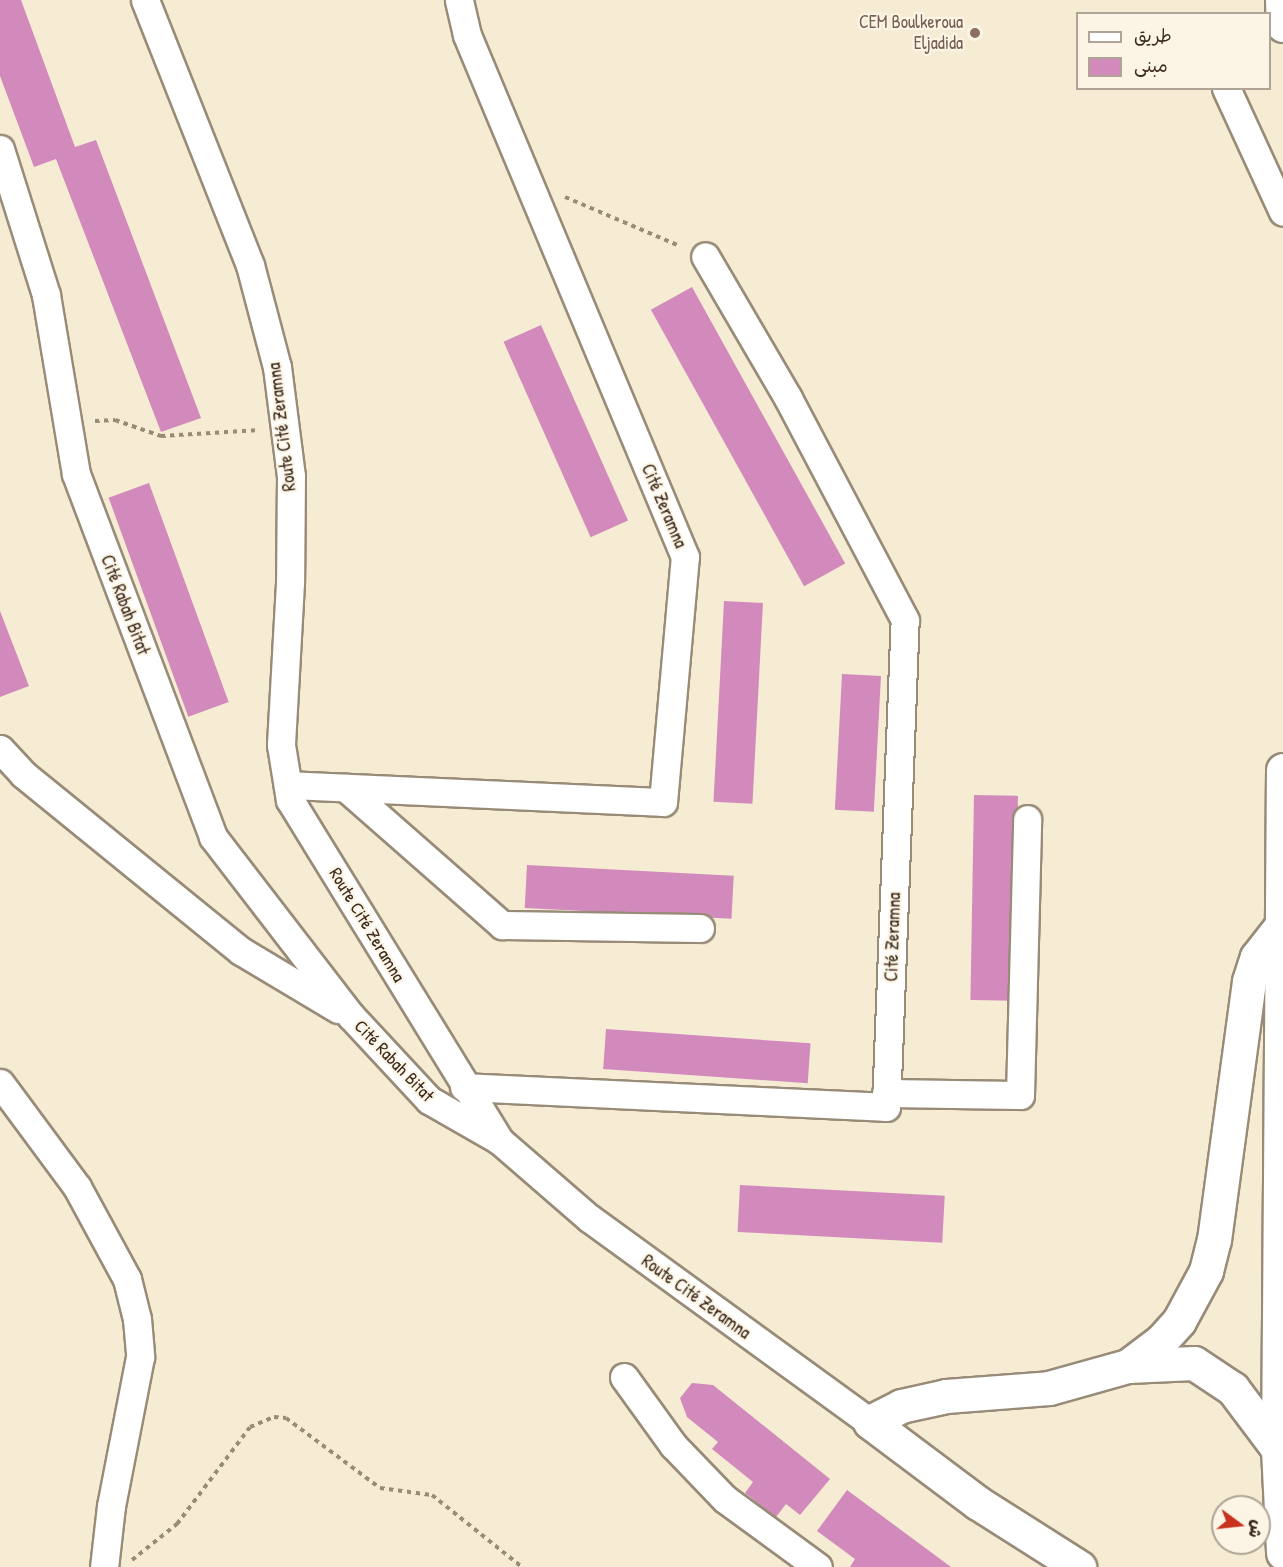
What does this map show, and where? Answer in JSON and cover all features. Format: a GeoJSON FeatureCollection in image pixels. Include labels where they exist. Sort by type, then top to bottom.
{"type":"FeatureCollection","features":[{"type":"Feature","properties":{"kind":"main road"},"geometry":{"type":"LineString","coordinates":[[1282,0],[1283,25]]}},
{"type":"Feature","properties":{"kind":"main road"},"geometry":{"type":"LineString","coordinates":[[1283,770],[1280,928],[1278,1462],[1283,1553]]}},
{"type":"Feature","properties":{"kind":"main road"},"geometry":{"type":"LineString","coordinates":[[1128,1366],[1161,1341],[1179,1321],[1206,1271],[1214,1240],[1250,981],[1257,957],[1280,928]]}},
{"type":"Feature","properties":{"kind":"main road"},"geometry":{"type":"LineString","coordinates":[[870,1422],[912,1403],[961,1394],[1049,1388],[1128,1366],[1194,1363],[1233,1389],[1278,1462],[1263,1567]]}},
{"type":"Feature","properties":{"kind":"main road","name":"Route Cité Zeramna"},"geometry":{"type":"LineString","coordinates":[[870,1422],[978,1503],[1079,1567]]}},
{"type":"Feature","properties":{"kind":"street","name":"Route Cité Zeramna"},"geometry":{"type":"LineString","coordinates":[[145,0],[163,39],[250,265],[277,367],[291,476],[290,583],[281,745],[290,800],[464,1087],[500,1141],[588,1218],[870,1422]]}},
{"type":"Feature","properties":{"kind":"street"},"geometry":{"type":"LineString","coordinates":[[162,0],[163,39]]}},
{"type":"Feature","properties":{"kind":"street","name":"Cité Zeramna"},"geometry":{"type":"LineString","coordinates":[[288,785],[663,802],[685,557],[467,35],[459,0]]}},
{"type":"Feature","properties":{"kind":"street"},"geometry":{"type":"LineString","coordinates":[[1227,90],[1283,212]]}},
{"type":"Feature","properties":{"kind":"street","name":"Cité Rabah Bitat"},"geometry":{"type":"LineString","coordinates":[[0,150],[46,295],[76,474],[213,837],[351,1016],[429,1100],[463,1123],[500,1141]]}},
{"type":"Feature","properties":{"kind":"street","name":"Cité Zeramna"},"geometry":{"type":"LineString","coordinates":[[705,256],[788,398],[905,620],[886,1094]]}},
{"type":"Feature","properties":{"kind":"street","name":"Cité Rabah Bitat"},"geometry":{"type":"LineString","coordinates":[[0,749],[23,774],[241,951],[351,1016]]}},
{"type":"Feature","properties":{"kind":"street"},"geometry":{"type":"LineString","coordinates":[[346,788],[502,925],[700,928]]}},
{"type":"Feature","properties":{"kind":"street"},"geometry":{"type":"LineString","coordinates":[[464,1087],[886,1107],[886,1094],[1020,1095],[1027,819]]}},
{"type":"Feature","properties":{"kind":"street"},"geometry":{"type":"LineString","coordinates":[[0,1083],[76,1187],[127,1279],[137,1319],[140,1357],[111,1506],[104,1567]]}},
{"type":"Feature","properties":{"kind":"street"},"geometry":{"type":"LineString","coordinates":[[624,1377],[673,1444],[725,1499],[818,1567]]}},
{"type":"Feature","properties":{"kind":"path"},"geometry":{"type":"LineString","coordinates":[[528,182],[705,256]]}},
{"type":"Feature","properties":{"kind":"path"},"geometry":{"type":"LineString","coordinates":[[84,422],[115,420],[161,436],[262,430]]}},
{"type":"Feature","properties":{"kind":"path"},"geometry":{"type":"LineString","coordinates":[[121,1567],[152,1549],[177,1524],[250,1427],[274,1417],[286,1418],[380,1488],[432,1495],[522,1567]]}},
{"type":"Feature","properties":{"kind":"building"},"geometry":{"type":"Polygon","coordinates":[[[0,0],[21,0],[75,147],[96,140],[201,418],[161,432],[56,159],[34,167],[0,76],[0,0]]]}},
{"type":"Feature","properties":{"kind":"building"},"geometry":{"type":"Polygon","coordinates":[[[692,287],[845,563],[804,586],[651,310],[692,287]]]}},
{"type":"Feature","properties":{"kind":"building"},"geometry":{"type":"Polygon","coordinates":[[[541,325],[628,520],[591,537],[504,342],[541,325]]]}},
{"type":"Feature","properties":{"kind":"building"},"geometry":{"type":"Polygon","coordinates":[[[149,483],[229,702],[188,717],[109,498],[149,483]]]}},
{"type":"Feature","properties":{"kind":"building"},"geometry":{"type":"Polygon","coordinates":[[[724,601],[763,603],[752,804],[713,802],[724,601]]]}},
{"type":"Feature","properties":{"kind":"building"},"geometry":{"type":"Polygon","coordinates":[[[0,611],[29,686],[0,697],[0,611]]]}},
{"type":"Feature","properties":{"kind":"building"},"geometry":{"type":"Polygon","coordinates":[[[842,674],[881,676],[874,812],[835,810],[842,674]]]}},
{"type":"Feature","properties":{"kind":"building"},"geometry":{"type":"Polygon","coordinates":[[[974,795],[1018,796],[1014,1001],[970,1000],[974,795]]]}},
{"type":"Feature","properties":{"kind":"building"},"geometry":{"type":"Polygon","coordinates":[[[527,865],[734,876],[731,919],[525,908],[527,865]]]}},
{"type":"Feature","properties":{"kind":"building"},"geometry":{"type":"Polygon","coordinates":[[[606,1029],[811,1043],[808,1083],[603,1069],[606,1029]]]}},
{"type":"Feature","properties":{"kind":"building"},"geometry":{"type":"Polygon","coordinates":[[[740,1185],[945,1196],[942,1243],[738,1232],[740,1185]]]}},
{"type":"Feature","properties":{"kind":"building"},"geometry":{"type":"Polygon","coordinates":[[[692,1383],[713,1385],[830,1479],[800,1515],[786,1504],[776,1517],[745,1493],[753,1482],[712,1449],[718,1442],[687,1417],[680,1398],[692,1383]]]}},
{"type":"Feature","properties":{"kind":"building"},"geometry":{"type":"Polygon","coordinates":[[[847,1490],[951,1567],[850,1567],[855,1559],[817,1531],[847,1490]]]}},
{"type":"Feature","properties":{"kind":"place","name":"CEM Boulkeroua Eljadida"},"geometry":{"type":"Point","coordinates":[975,33]}}]}
